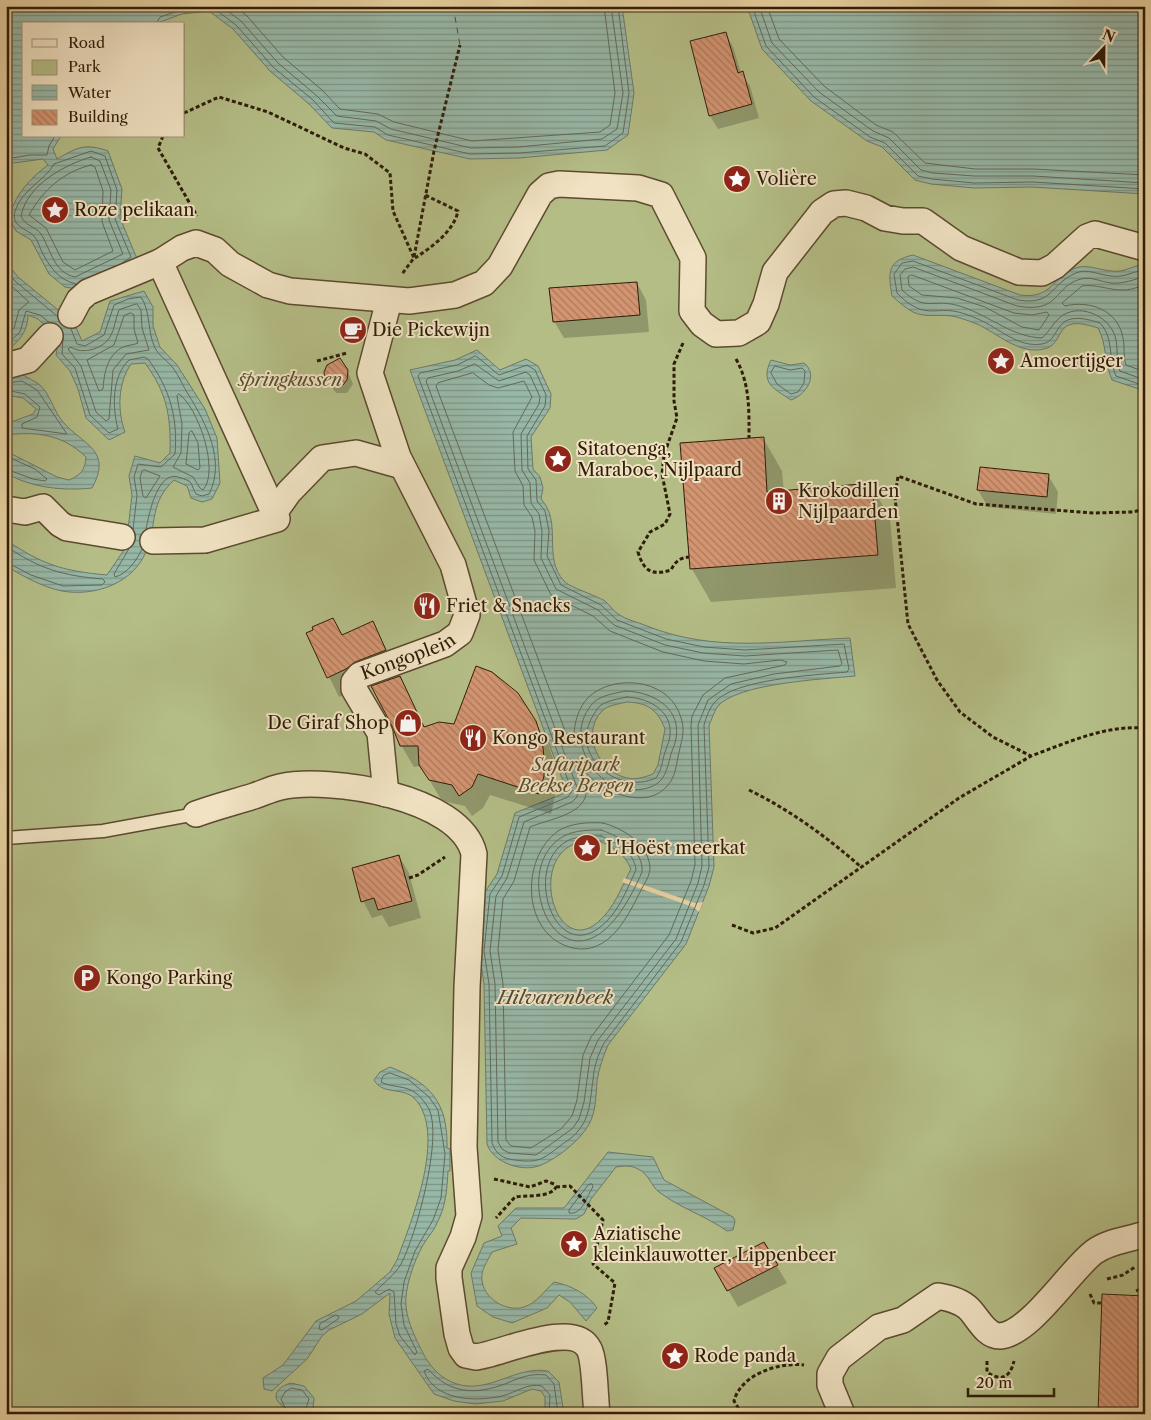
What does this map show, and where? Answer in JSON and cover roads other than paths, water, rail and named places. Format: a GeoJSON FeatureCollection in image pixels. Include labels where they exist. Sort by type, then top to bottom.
{"type":"FeatureCollection","features":[{"type":"Feature","properties":{"kind":"street"},"geometry":{"type":"LineString","coordinates":[[71,314],[88,292],[160,262],[190,244],[201,243],[215,250],[230,264],[268,285],[314,294],[341,294],[387,300],[409,301],[454,296],[484,284],[500,266],[540,194],[549,186],[559,184],[638,188],[661,196],[693,258],[692,311],[709,329],[739,333],[758,322],[766,304],[774,272],[822,212],[834,204],[846,203],[860,206],[885,218],[903,222],[923,221],[962,248],[1020,272],[1042,272],[1055,266],[1087,238],[1095,234],[1145,248]]}},
{"type":"Feature","properties":{"kind":"street"},"geometry":{"type":"LineString","coordinates":[[153,542],[206,540],[277,519],[160,262]]}},
{"type":"Feature","properties":{"kind":"street","name":"Kongoplein"},"geometry":{"type":"LineString","coordinates":[[386,794],[380,733],[354,689],[354,682],[360,675],[445,644],[460,633],[468,615],[453,565],[402,466],[370,373],[387,308],[387,300]]}},
{"type":"Feature","properties":{"kind":"street"},"geometry":{"type":"LineString","coordinates":[[6,366],[28,360],[50,336]]}},
{"type":"Feature","properties":{"kind":"street"},"geometry":{"type":"LineString","coordinates":[[274,513],[289,492],[322,458],[356,453],[402,466]]}},
{"type":"Feature","properties":{"kind":"street"},"geometry":{"type":"LineString","coordinates":[[6,509],[26,512],[43,507],[60,524],[67,528],[122,537]]}},
{"type":"Feature","properties":{"kind":"street"},"geometry":{"type":"LineString","coordinates":[[196,814],[279,787],[302,784],[338,785],[386,794],[413,802],[440,814],[471,843],[474,854],[468,987],[466,1156],[469,1216],[463,1237],[449,1268],[461,1348],[466,1355],[476,1356],[555,1336],[581,1341],[589,1348],[593,1366],[597,1414]]}},
{"type":"Feature","properties":{"kind":"street"},"geometry":{"type":"LineString","coordinates":[[842,1414],[830,1385],[830,1374],[839,1358],[878,1327],[903,1320],[938,1296],[951,1298],[967,1307],[991,1333],[1000,1336],[1009,1334],[1055,1295],[1093,1252],[1108,1244],[1145,1234]]}},
{"type":"Feature","properties":{"kind":"lane"},"geometry":{"type":"LineString","coordinates":[[6,838],[104,831],[196,814]]}},
{"type":"Feature","properties":{"kind":"water"},"geometry":{"type":"Polygon","coordinates":[[[6,6],[622,6],[634,93],[628,135],[607,150],[519,158],[470,159],[386,140],[374,132],[332,128],[309,104],[270,71],[233,29],[209,11],[182,14],[160,22],[22,22],[22,138],[60,138],[53,149],[57,159],[87,147],[108,151],[122,189],[120,218],[138,261],[77,289],[65,287],[49,274],[31,240],[16,231],[9,218],[15,202],[24,188],[48,165],[43,159],[6,164],[6,6]]]}},
{"type":"Feature","properties":{"kind":"water"},"geometry":{"type":"Polygon","coordinates":[[[747,6],[1145,6],[1145,194],[1032,187],[974,188],[931,184],[915,180],[882,147],[867,141],[811,101],[762,49],[747,6]]]}},
{"type":"Feature","properties":{"kind":"water"},"geometry":{"type":"Polygon","coordinates":[[[913,255],[1020,295],[1030,296],[1044,292],[1065,274],[1078,267],[1116,271],[1145,264],[1145,391],[1112,380],[1098,328],[1083,324],[1066,326],[1051,346],[1035,350],[1017,346],[985,328],[964,319],[951,316],[922,315],[910,310],[892,296],[890,274],[894,264],[913,255]]]}},
{"type":"Feature","properties":{"kind":"water"},"geometry":{"type":"Polygon","coordinates":[[[6,262],[18,277],[74,323],[82,341],[100,332],[110,301],[144,291],[153,307],[153,326],[160,347],[177,365],[205,409],[217,438],[220,483],[212,499],[202,502],[191,498],[187,486],[174,480],[161,496],[147,549],[141,561],[124,579],[100,589],[88,592],[62,591],[47,587],[26,577],[6,566],[6,540],[43,561],[65,569],[107,575],[126,547],[132,495],[129,476],[135,456],[160,463],[170,453],[170,428],[166,405],[158,385],[145,363],[131,364],[123,380],[120,397],[122,424],[125,432],[109,440],[86,418],[78,389],[70,371],[56,355],[59,339],[38,319],[28,315],[28,321],[22,336],[6,351],[8,316],[6,314],[6,262]]]}},
{"type":"Feature","properties":{"kind":"water","name":"Hilvarenbeek"},"geometry":{"type":"Polygon","coordinates":[[[477,350],[500,370],[526,359],[538,366],[551,394],[550,408],[531,437],[533,469],[540,477],[543,488],[541,499],[551,519],[554,561],[564,581],[605,601],[616,613],[625,618],[672,634],[697,640],[772,643],[850,638],[855,676],[761,687],[742,692],[727,699],[717,707],[709,725],[714,867],[709,886],[686,944],[608,1045],[599,1072],[594,1110],[588,1126],[574,1143],[561,1154],[541,1165],[526,1168],[510,1165],[502,1161],[490,1151],[487,1144],[484,984],[479,951],[485,892],[497,874],[515,813],[567,792],[410,370],[455,360],[477,350]],[[627,702],[610,706],[602,711],[596,720],[593,730],[593,741],[601,760],[608,768],[630,779],[653,774],[658,765],[665,729],[659,716],[651,708],[627,702]],[[600,841],[573,844],[558,857],[552,872],[551,888],[554,905],[561,918],[570,928],[583,930],[597,923],[617,898],[631,869],[622,855],[600,841]]]}},
{"type":"Feature","properties":{"kind":"water"},"geometry":{"type":"Polygon","coordinates":[[[771,360],[790,365],[804,363],[810,373],[809,384],[806,389],[791,400],[774,388],[768,380],[767,374],[771,360]]]}},
{"type":"Feature","properties":{"kind":"water"},"geometry":{"type":"Polygon","coordinates":[[[23,375],[43,389],[63,422],[93,449],[99,465],[98,475],[92,488],[59,489],[26,482],[6,473],[6,451],[57,477],[69,480],[82,472],[86,457],[68,444],[49,436],[39,434],[6,435],[6,424],[33,414],[36,409],[23,398],[6,395],[6,379],[23,375]]]}},
{"type":"Feature","properties":{"kind":"water"},"geometry":{"type":"Polygon","coordinates":[[[390,1067],[416,1080],[434,1097],[444,1119],[447,1132],[447,1148],[450,1149],[450,1171],[448,1171],[444,1204],[436,1226],[416,1259],[410,1275],[407,1292],[406,1307],[420,1348],[436,1371],[453,1383],[460,1385],[478,1386],[517,1374],[537,1370],[548,1371],[559,1382],[564,1414],[545,1414],[545,1397],[541,1391],[532,1389],[503,1401],[475,1404],[454,1401],[434,1394],[395,1338],[389,1314],[390,1293],[362,1314],[329,1330],[322,1336],[307,1359],[272,1391],[264,1389],[263,1378],[283,1365],[316,1321],[356,1301],[390,1272],[397,1260],[423,1178],[428,1132],[424,1113],[414,1098],[404,1093],[382,1088],[374,1080],[380,1072],[390,1067]]]}},
{"type":"Feature","properties":{"kind":"water"},"geometry":{"type":"Polygon","coordinates":[[[608,1152],[653,1157],[664,1180],[733,1217],[735,1221],[733,1230],[727,1231],[667,1198],[656,1189],[642,1171],[630,1166],[616,1167],[591,1199],[584,1214],[576,1219],[521,1218],[511,1228],[517,1244],[492,1252],[482,1274],[482,1282],[489,1296],[502,1305],[509,1307],[517,1308],[529,1305],[537,1300],[554,1282],[566,1285],[584,1294],[597,1308],[586,1321],[570,1302],[559,1295],[547,1308],[512,1323],[493,1317],[477,1306],[471,1273],[484,1243],[502,1236],[498,1226],[516,1208],[564,1208],[608,1152]]]}},
{"type":"Feature","properties":{"kind":"water"},"geometry":{"type":"Polygon","coordinates":[[[291,1383],[304,1386],[314,1398],[313,1408],[294,1411],[280,1404],[276,1398],[277,1393],[281,1387],[291,1383]]]}},
{"type":"Feature","properties":{"kind":"place","name":"Volière"},"geometry":{"type":"Point","coordinates":[737,179]}},
{"type":"Feature","properties":{"kind":"place","name":"Roze pelikaan"},"geometry":{"type":"Point","coordinates":[55,210]}},
{"type":"Feature","properties":{"kind":"place","name":"Die Pickewijn"},"geometry":{"type":"Point","coordinates":[353,330]}},
{"type":"Feature","properties":{"kind":"place","name":"Amoertijger"},"geometry":{"type":"Point","coordinates":[1001,361]}},
{"type":"Feature","properties":{"kind":"place","name":"Sitatoenga, Maraboe, Nijlpaard"},"geometry":{"type":"Point","coordinates":[558,459]}},
{"type":"Feature","properties":{"kind":"place","name":"Krokodillen Nijlpaarden"},"geometry":{"type":"Point","coordinates":[779,501]}},
{"type":"Feature","properties":{"kind":"place","name":"Friet & Snacks"},"geometry":{"type":"Point","coordinates":[427,606]}},
{"type":"Feature","properties":{"kind":"place","name":"De Giraf Shop"},"geometry":{"type":"Point","coordinates":[408,723]}},
{"type":"Feature","properties":{"kind":"place","name":"Kongo Restaurant"},"geometry":{"type":"Point","coordinates":[473,738]}},
{"type":"Feature","properties":{"kind":"place","name":"L'Hoëst meerkat"},"geometry":{"type":"Point","coordinates":[587,848]}},
{"type":"Feature","properties":{"kind":"place","name":"Kongo Parking"},"geometry":{"type":"Point","coordinates":[87,978]}},
{"type":"Feature","properties":{"kind":"place","name":"Aziatische kleinklauwotter, Lippenbeer"},"geometry":{"type":"Point","coordinates":[574,1244]}},
{"type":"Feature","properties":{"kind":"place","name":"Rode panda"},"geometry":{"type":"Point","coordinates":[675,1356]}},
{"type":"Feature","properties":{"kind":"park label","name":"springkussen"},"geometry":{"type":"Point","coordinates":[290,380]}},
{"type":"Feature","properties":{"kind":"park label","name":"Safaripark Beekse Bergen"},"geometry":{"type":"Point","coordinates":[576,775]}}]}
